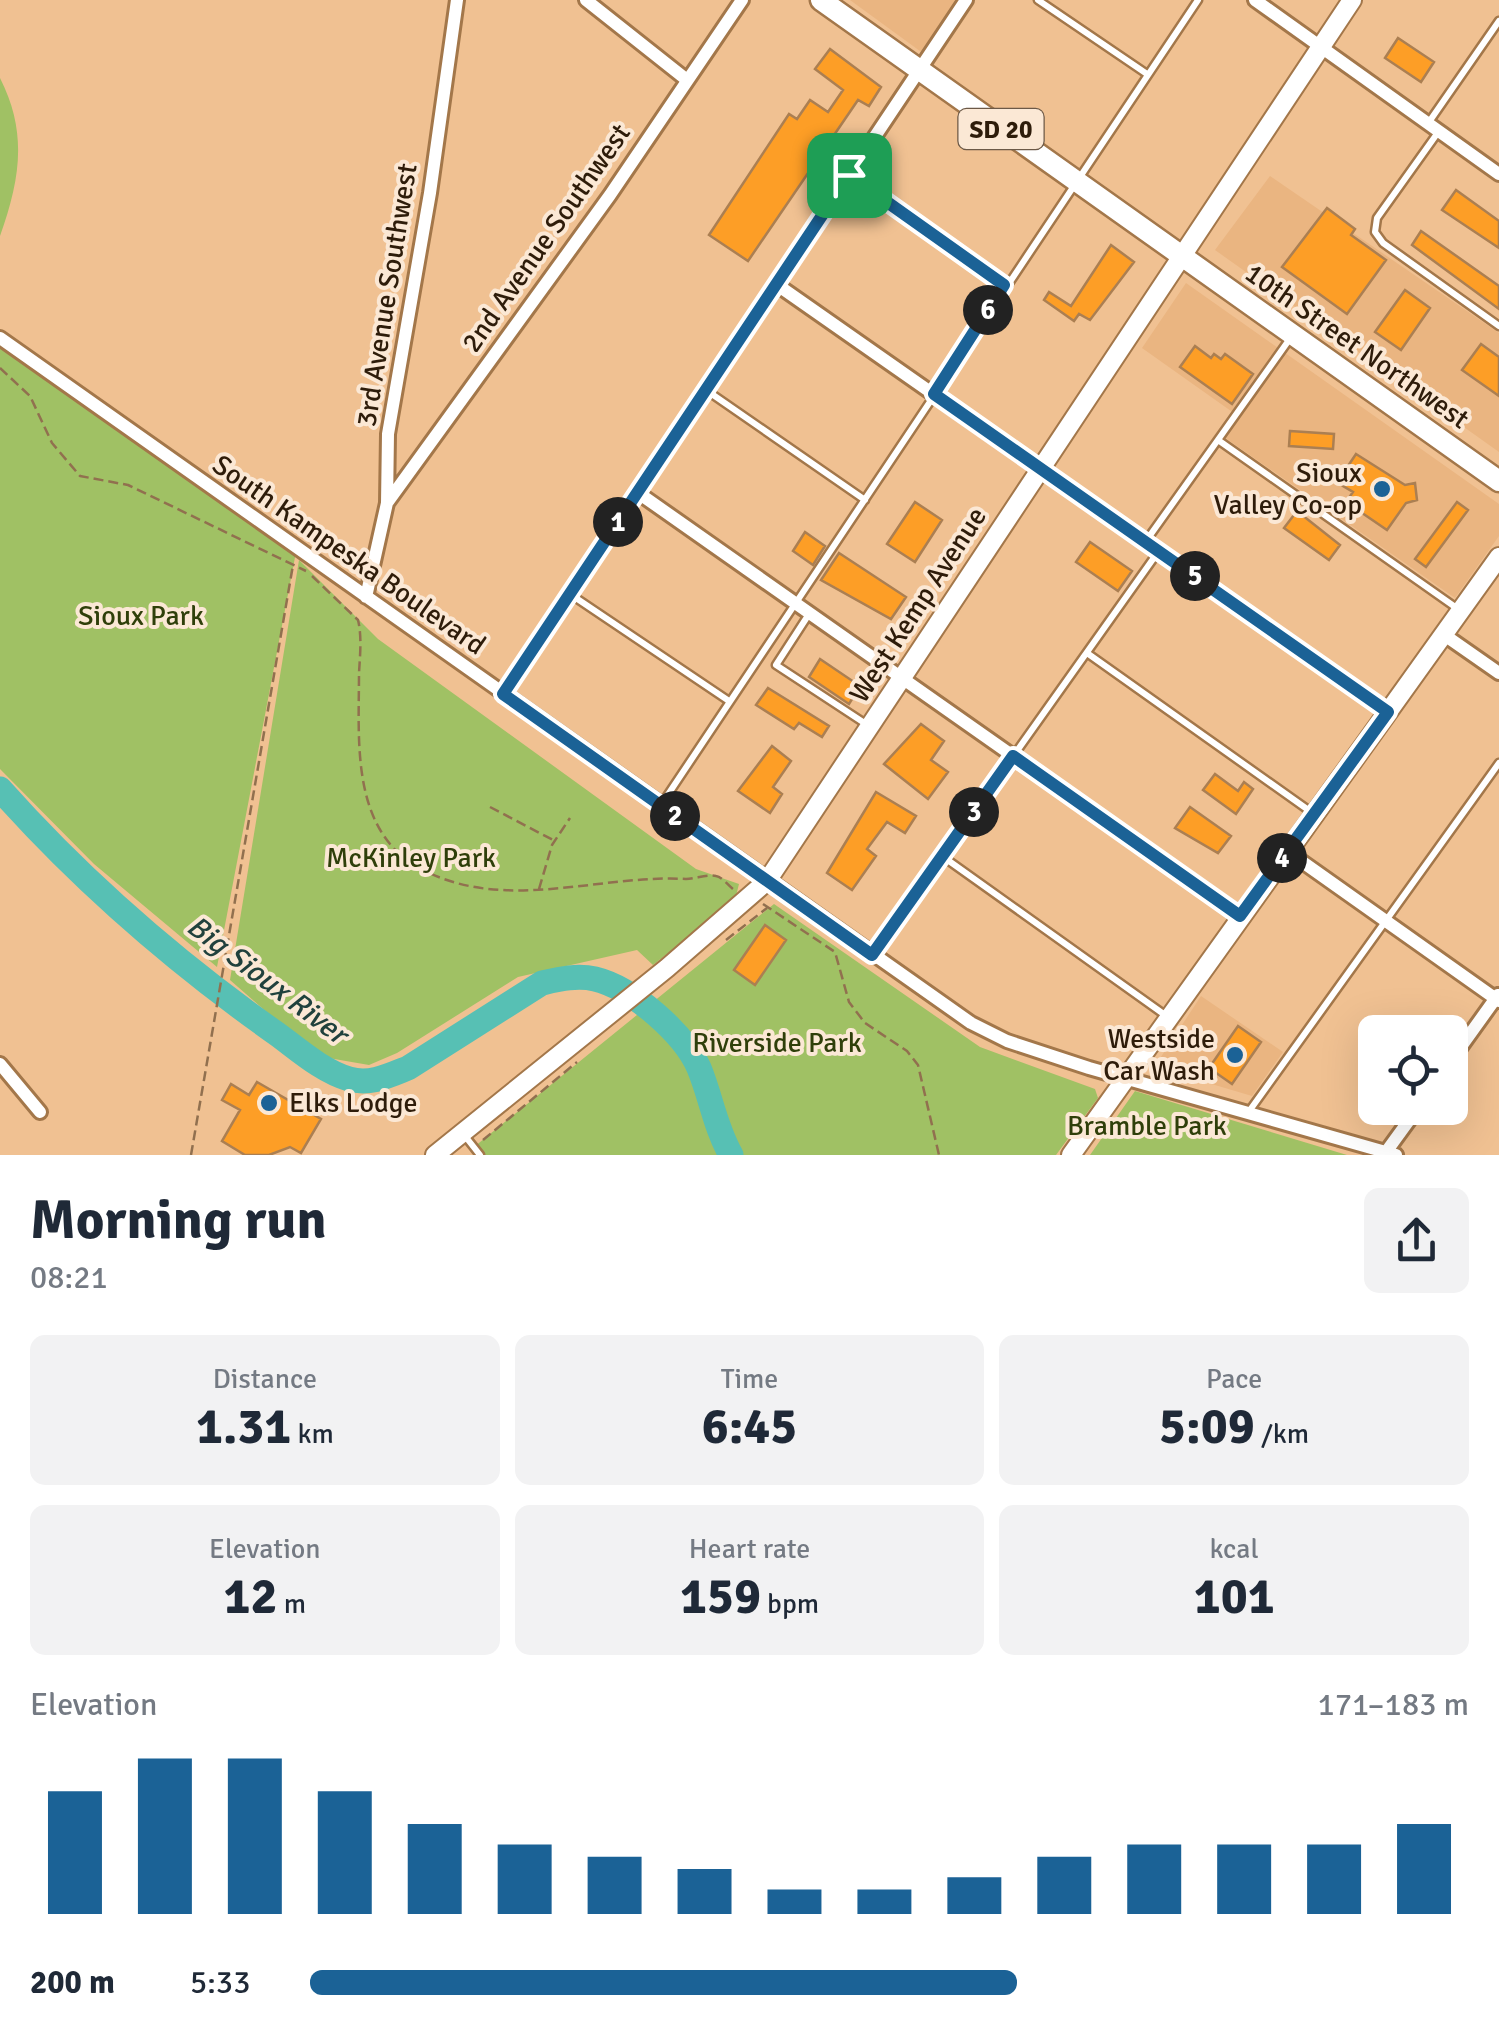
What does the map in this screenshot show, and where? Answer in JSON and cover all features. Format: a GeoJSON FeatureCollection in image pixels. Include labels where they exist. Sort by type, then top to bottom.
{"type":"FeatureCollection","features":[{"type":"Feature","properties":{"kind":"main road","name":"SD 20"},"geometry":{"type":"LineString","coordinates":[[820,0],[1182,256]]}},
{"type":"Feature","properties":{"kind":"main road","name":"West Kemp Avenue"},"geometry":{"type":"LineString","coordinates":[[435,1155],[468,1140],[767,881],[1352,0]]}},
{"type":"Feature","properties":{"kind":"main road","name":"10th Street Northwest"},"geometry":{"type":"LineString","coordinates":[[1182,256],[1499,481]]}},
{"type":"Feature","properties":{"kind":"main road"},"geometry":{"type":"LineString","coordinates":[[1071,1155],[1499,557]]}},
{"type":"Feature","properties":{"kind":"street","name":"3rd Avenue Southwest"},"geometry":{"type":"LineString","coordinates":[[366,597],[387,503],[388,434],[430,193],[457,0]]}},
{"type":"Feature","properties":{"kind":"street"},"geometry":{"type":"LineString","coordinates":[[586,0],[687,80]]}},
{"type":"Feature","properties":{"kind":"street","name":"2nd Avenue Southwest"},"geometry":{"type":"LineString","coordinates":[[387,503],[610,195],[742,0]]}},
{"type":"Feature","properties":{"kind":"street"},"geometry":{"type":"LineString","coordinates":[[503,694],[966,0]]}},
{"type":"Feature","properties":{"kind":"street"},"geometry":{"type":"LineString","coordinates":[[1256,0],[1499,174]]}},
{"type":"Feature","properties":{"kind":"street"},"geometry":{"type":"LineString","coordinates":[[776,284],[1388,712]]}},
{"type":"Feature","properties":{"kind":"street","name":"South Kampeska Boulevard"},"geometry":{"type":"LineString","coordinates":[[0,338],[954,1012],[1008,1041],[1391,1154]]}},
{"type":"Feature","properties":{"kind":"street"},"geometry":{"type":"LineString","coordinates":[[638,492],[1240,916]]}},
{"type":"Feature","properties":{"kind":"street"},"geometry":{"type":"LineString","coordinates":[[1444,634],[1499,674]]}},
{"type":"Feature","properties":{"kind":"street"},"geometry":{"type":"LineString","coordinates":[[1287,851],[1498,998],[1468,1038]]}},
{"type":"Feature","properties":{"kind":"street"},"geometry":{"type":"LineString","coordinates":[[0,1064],[40,1112]]}},
{"type":"Feature","properties":{"kind":"street"},"geometry":{"type":"LineString","coordinates":[[1391,1154],[1408,1125]]}},
{"type":"Feature","properties":{"kind":"lane"},"geometry":{"type":"LineString","coordinates":[[1038,0],[1148,74]]}},
{"type":"Feature","properties":{"kind":"lane"},"geometry":{"type":"LineString","coordinates":[[660,806],[1004,285],[1198,0]]}},
{"type":"Feature","properties":{"kind":"lane"},"geometry":{"type":"LineString","coordinates":[[1499,22],[1376,218],[1375,232],[1383,243],[1499,326]]}},
{"type":"Feature","properties":{"kind":"lane"},"geometry":{"type":"LineString","coordinates":[[849,175],[1004,285]]}},
{"type":"Feature","properties":{"kind":"lane"},"geometry":{"type":"LineString","coordinates":[[1146,541],[1293,334]]}},
{"type":"Feature","properties":{"kind":"lane"},"geometry":{"type":"LineString","coordinates":[[706,390],[865,500]]}},
{"type":"Feature","properties":{"kind":"lane"},"geometry":{"type":"LineString","coordinates":[[1218,440],[1460,611]]}},
{"type":"Feature","properties":{"kind":"lane"},"geometry":{"type":"LineString","coordinates":[[872,955],[1159,551]]}},
{"type":"Feature","properties":{"kind":"lane"},"geometry":{"type":"LineString","coordinates":[[570,594],[729,701]]}},
{"type":"Feature","properties":{"kind":"lane"},"geometry":{"type":"LineString","coordinates":[[810,613],[776,665],[870,727]]}},
{"type":"Feature","properties":{"kind":"lane"},"geometry":{"type":"LineString","coordinates":[[1087,653],[1314,814]]}},
{"type":"Feature","properties":{"kind":"lane"},"geometry":{"type":"LineString","coordinates":[[1250,1110],[1499,763]]}},
{"type":"Feature","properties":{"kind":"lane"},"geometry":{"type":"LineString","coordinates":[[942,856],[1168,1017]]}},
{"type":"Feature","properties":{"kind":"lane"},"geometry":{"type":"LineString","coordinates":[[468,1140],[480,1155]]}},
{"type":"Feature","properties":{"kind":"path"},"geometry":{"type":"LineString","coordinates":[[0,368],[30,396],[52,444],[80,476],[128,486],[293,565],[328,588],[358,620],[362,780],[373,815],[392,846],[424,871],[491,889],[539,891],[665,876],[712,875],[734,890]]}},
{"type":"Feature","properties":{"kind":"path"},"geometry":{"type":"LineString","coordinates":[[190,1155],[296,548]]}},
{"type":"Feature","properties":{"kind":"path"},"geometry":{"type":"LineString","coordinates":[[490,807],[554,840]]}},
{"type":"Feature","properties":{"kind":"path"},"geometry":{"type":"LineString","coordinates":[[539,891],[554,840],[570,818]]}},
{"type":"Feature","properties":{"kind":"path"},"geometry":{"type":"LineString","coordinates":[[768,907],[835,952],[848,1002],[865,1022],[907,1051],[918,1065],[939,1155]]}},
{"type":"Feature","properties":{"kind":"path"},"geometry":{"type":"LineString","coordinates":[[468,1140],[581,1058]]}},
{"type":"Feature","properties":{"kind":"shaded area"},"geometry":{"type":"Polygon","coordinates":[[[850,0],[957,0],[924,54],[850,0]]]}},
{"type":"Feature","properties":{"kind":"shaded area"},"geometry":{"type":"Polygon","coordinates":[[[1270,176],[1499,333],[1499,452],[1215,250],[1270,176]]]}},
{"type":"Feature","properties":{"kind":"shaded area"},"geometry":{"type":"Polygon","coordinates":[[[1186,283],[1499,504],[1499,536],[1455,598],[1224,437],[1238,416],[1142,348],[1186,283]]]}},
{"type":"Feature","properties":{"kind":"shaded area"},"geometry":{"type":"Polygon","coordinates":[[[1201,996],[1283,1052],[1252,1096],[1161,1069],[1157,1063],[1201,996]]]}},
{"type":"Feature","properties":{"kind":"green space"},"geometry":{"type":"Polygon","coordinates":[[[0,78],[15,118],[18,157],[0,236],[0,78]]]}},
{"type":"Feature","properties":{"kind":"green space","name":"Sioux Park"},"geometry":{"type":"Polygon","coordinates":[[[0,347],[296,552],[217,967],[94,864],[0,769],[0,347]]]}},
{"type":"Feature","properties":{"kind":"green space","name":"McKinley Park"},"geometry":{"type":"Polygon","coordinates":[[[299,560],[378,639],[696,869],[739,884],[735,900],[653,965],[637,950],[518,977],[397,1053],[369,1065],[317,1056],[230,980],[299,560]]]}},
{"type":"Feature","properties":{"kind":"green space","name":"Riverside Park"},"geometry":{"type":"Polygon","coordinates":[[[774,904],[980,1047],[1095,1089],[1098,1098],[1056,1155],[480,1155],[474,1147],[774,904]]]}},
{"type":"Feature","properties":{"kind":"green space","name":"Bramble Park"},"geometry":{"type":"Polygon","coordinates":[[[1135,1091],[1347,1155],[1090,1155],[1135,1091]]]}},
{"type":"Feature","properties":{"kind":"building"},"geometry":{"type":"Polygon","coordinates":[[[1398,38],[1434,62],[1421,82],[1385,58],[1398,38]]]}},
{"type":"Feature","properties":{"kind":"building"},"geometry":{"type":"Polygon","coordinates":[[[830,49],[881,87],[869,106],[858,100],[748,261],[709,235],[789,114],[797,119],[810,100],[828,112],[843,90],[815,69],[830,49]]]}},
{"type":"Feature","properties":{"kind":"building"},"geometry":{"type":"Polygon","coordinates":[[[1456,190],[1499,221],[1499,248],[1442,210],[1456,190]]]}},
{"type":"Feature","properties":{"kind":"building"},"geometry":{"type":"Polygon","coordinates":[[[1327,208],[1355,229],[1351,235],[1386,260],[1347,314],[1282,267],[1327,208]]]}},
{"type":"Feature","properties":{"kind":"building"},"geometry":{"type":"Polygon","coordinates":[[[1421,231],[1499,286],[1499,309],[1412,245],[1421,231]]]}},
{"type":"Feature","properties":{"kind":"building"},"geometry":{"type":"Polygon","coordinates":[[[1111,245],[1134,262],[1090,320],[1079,314],[1074,321],[1044,300],[1049,292],[1071,306],[1111,245]]]}},
{"type":"Feature","properties":{"kind":"building"},"geometry":{"type":"Polygon","coordinates":[[[1405,290],[1430,308],[1401,350],[1375,332],[1405,290]]]}},
{"type":"Feature","properties":{"kind":"building"},"geometry":{"type":"Polygon","coordinates":[[[1481,344],[1499,357],[1499,396],[1462,370],[1481,344]]]}},
{"type":"Feature","properties":{"kind":"building"},"geometry":{"type":"Polygon","coordinates":[[[1195,346],[1211,358],[1214,354],[1221,359],[1225,354],[1253,374],[1232,404],[1180,367],[1195,346]]]}},
{"type":"Feature","properties":{"kind":"building"},"geometry":{"type":"Polygon","coordinates":[[[1290,431],[1334,434],[1333,449],[1289,446],[1290,431]]]}},
{"type":"Feature","properties":{"kind":"building","name":"Sioux Valley Co-op"},"geometry":{"type":"Polygon","coordinates":[[[1356,454],[1405,485],[1415,483],[1417,500],[1406,503],[1387,530],[1346,502],[1353,492],[1343,486],[1354,470],[1348,466],[1356,454]]]}},
{"type":"Feature","properties":{"kind":"building"},"geometry":{"type":"Polygon","coordinates":[[[915,502],[942,520],[915,562],[887,544],[915,502]]]}},
{"type":"Feature","properties":{"kind":"building"},"geometry":{"type":"Polygon","coordinates":[[[1457,502],[1468,510],[1426,567],[1415,559],[1457,502]]]}},
{"type":"Feature","properties":{"kind":"building"},"geometry":{"type":"Polygon","coordinates":[[[1297,511],[1340,545],[1329,560],[1284,528],[1297,511]]]}},
{"type":"Feature","properties":{"kind":"building"},"geometry":{"type":"Polygon","coordinates":[[[805,532],[825,546],[813,565],[793,551],[805,532]]]}},
{"type":"Feature","properties":{"kind":"building"},"geometry":{"type":"Polygon","coordinates":[[[1090,542],[1132,571],[1118,591],[1076,562],[1090,542]]]}},
{"type":"Feature","properties":{"kind":"building"},"geometry":{"type":"Polygon","coordinates":[[[839,553],[906,597],[891,619],[821,580],[839,553]]]}},
{"type":"Feature","properties":{"kind":"building"},"geometry":{"type":"Polygon","coordinates":[[[820,659],[860,686],[849,704],[809,677],[820,659]]]}},
{"type":"Feature","properties":{"kind":"building"},"geometry":{"type":"Polygon","coordinates":[[[768,688],[829,726],[822,737],[799,723],[794,729],[756,705],[768,688]]]}},
{"type":"Feature","properties":{"kind":"building"},"geometry":{"type":"Polygon","coordinates":[[[921,724],[944,741],[931,760],[948,772],[928,799],[884,764],[921,724]]]}},
{"type":"Feature","properties":{"kind":"building"},"geometry":{"type":"Polygon","coordinates":[[[772,746],[791,761],[773,787],[782,794],[770,813],[738,791],[772,746]]]}},
{"type":"Feature","properties":{"kind":"building"},"geometry":{"type":"Polygon","coordinates":[[[1215,774],[1238,791],[1244,782],[1253,789],[1236,814],[1203,790],[1215,774]]]}},
{"type":"Feature","properties":{"kind":"building"},"geometry":{"type":"Polygon","coordinates":[[[876,792],[916,816],[905,833],[887,822],[867,849],[876,856],[852,890],[827,873],[876,792]]]}},
{"type":"Feature","properties":{"kind":"building"},"geometry":{"type":"Polygon","coordinates":[[[1190,807],[1231,836],[1218,853],[1175,828],[1190,807]]]}},
{"type":"Feature","properties":{"kind":"building"},"geometry":{"type":"Polygon","coordinates":[[[765,925],[786,940],[755,985],[734,970],[765,925]]]}},
{"type":"Feature","properties":{"kind":"building","name":"Westside Car Wash"},"geometry":{"type":"Polygon","coordinates":[[[1238,1026],[1261,1042],[1232,1084],[1209,1068],[1238,1026]]]}},
{"type":"Feature","properties":{"kind":"building","name":"Elks Lodge"},"geometry":{"type":"Polygon","coordinates":[[[257,1082],[321,1119],[301,1153],[290,1147],[269,1155],[245,1155],[222,1141],[240,1110],[222,1100],[231,1084],[249,1095],[257,1082]]]}},
{"type":"Feature","properties":{"kind":"waterway","name":"Big Sioux River"},"geometry":{"type":"LineString","coordinates":[[0,789],[97,888],[167,950],[329,1071],[357,1081],[386,1077],[408,1068],[542,983],[575,977],[595,979],[640,1002],[682,1041],[699,1068],[731,1155]]}},
{"type":"Feature","properties":{"kind":"place","name":"Sioux Valley Co-op"},"geometry":{"type":"Point","coordinates":[1382,489]}},
{"type":"Feature","properties":{"kind":"place","name":"Westside Car Wash"},"geometry":{"type":"Point","coordinates":[1235,1055]}},
{"type":"Feature","properties":{"kind":"place","name":"Elks Lodge"},"geometry":{"type":"Point","coordinates":[269,1103]}},
{"type":"Feature","properties":{"kind":"route"},"geometry":{"type":"LineString","coordinates":[[849,175],[1004,285],[934,394],[1388,712],[1240,916],[1013,756],[872,955],[503,694],[849,175]]}}]}
